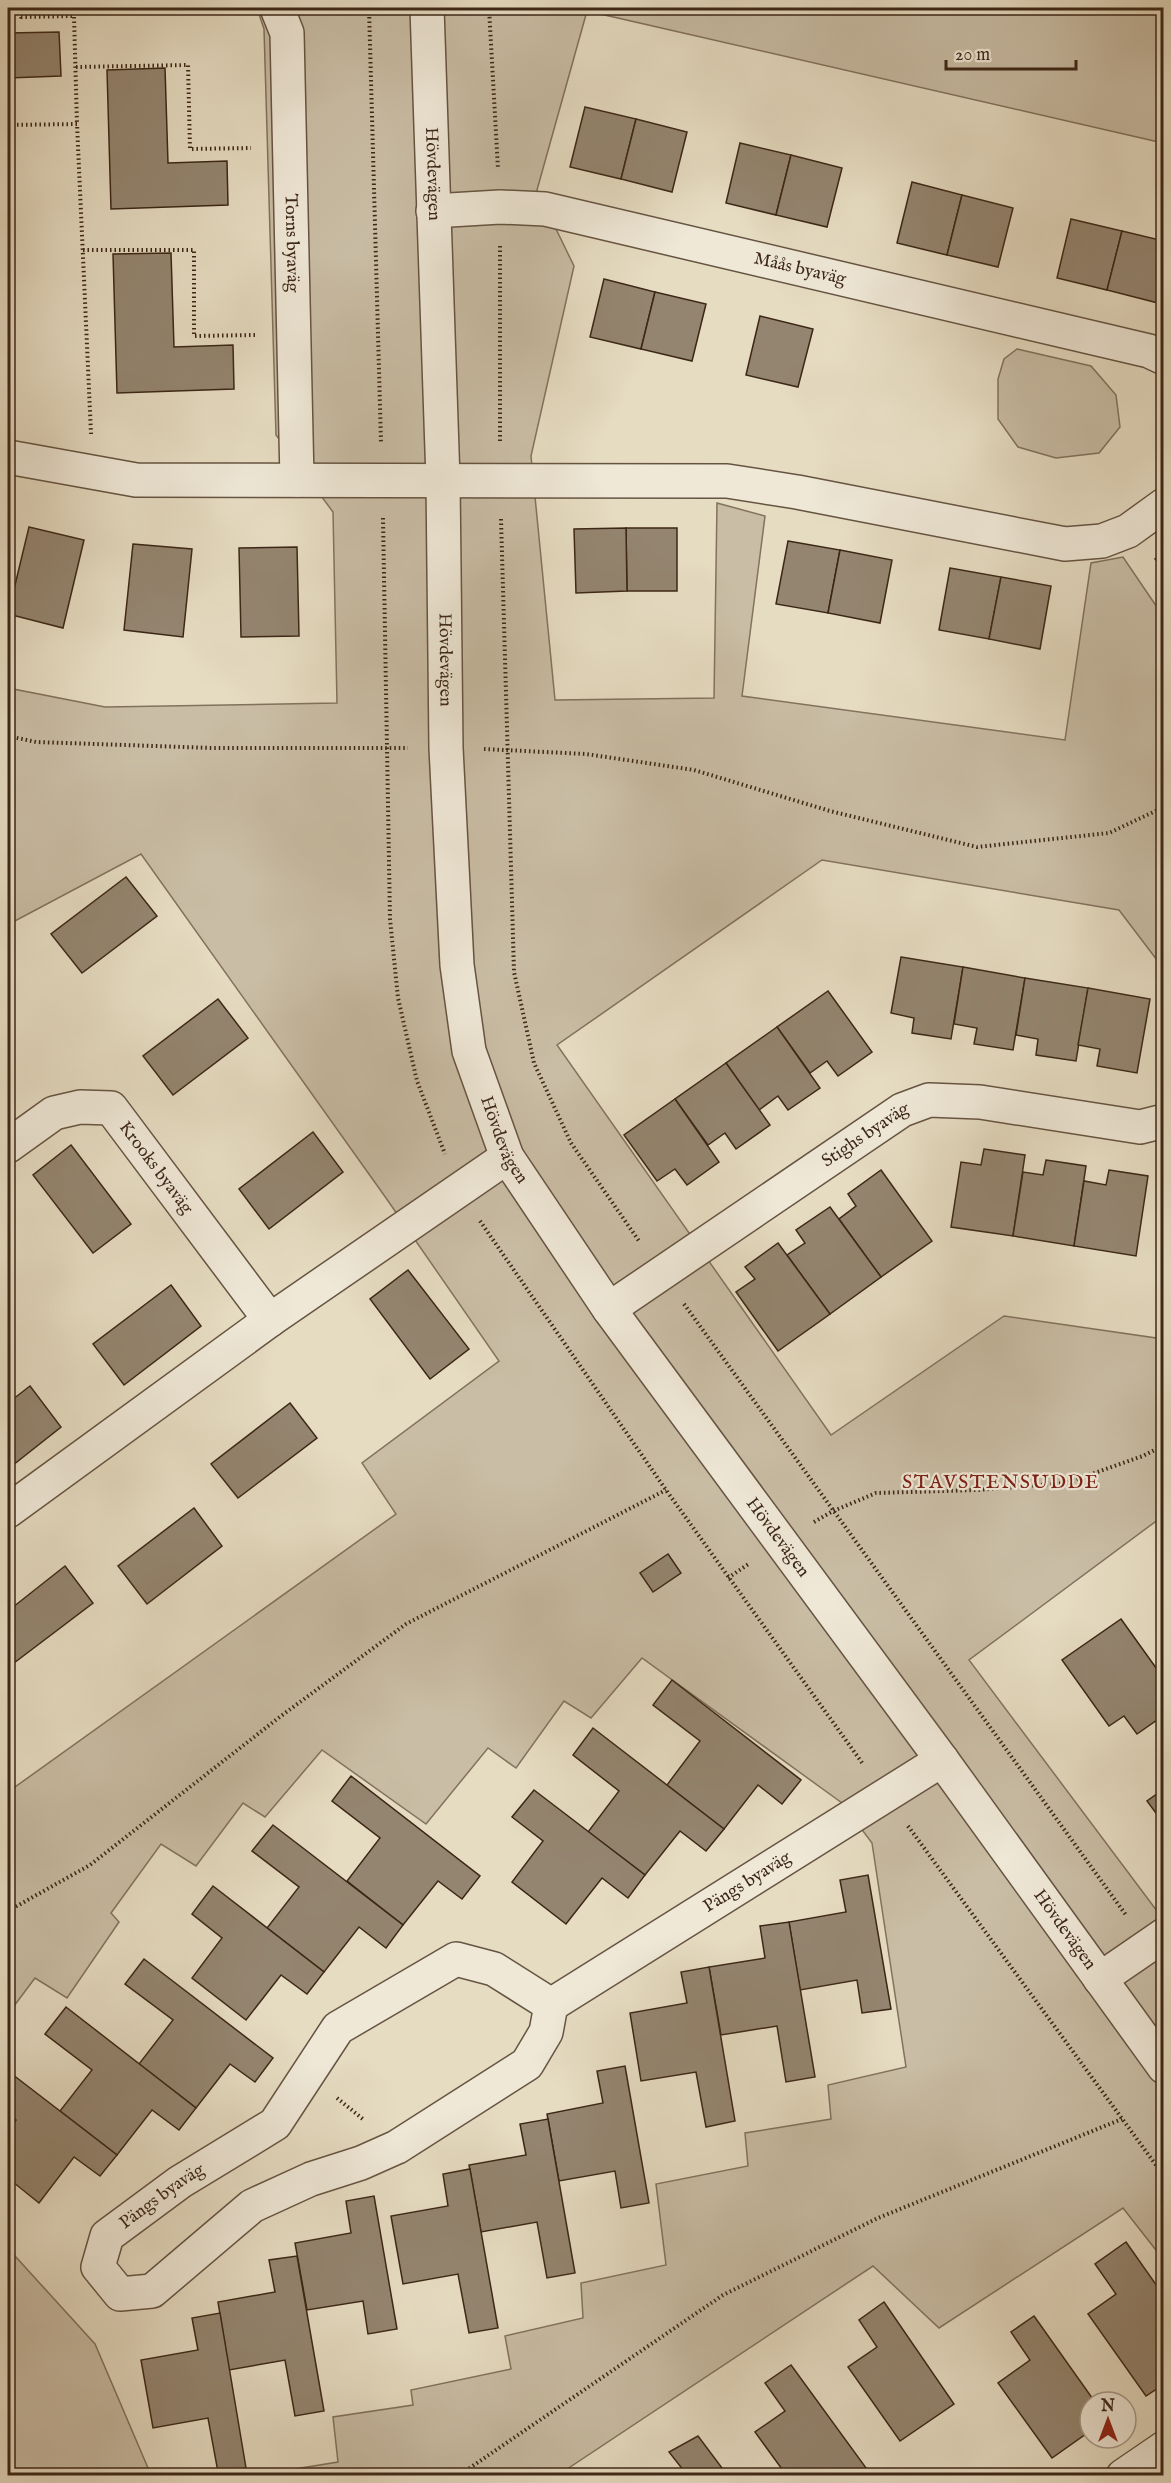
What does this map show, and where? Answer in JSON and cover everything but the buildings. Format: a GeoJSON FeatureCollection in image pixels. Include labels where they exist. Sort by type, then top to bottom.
{"type":"FeatureCollection","features":[{"type":"Feature","properties":{"kind":"street","name":"Torns byaväg"},"geometry":{"type":"LineString","coordinates":[[278,8],[287,33],[297,480]]}},
{"type":"Feature","properties":{"kind":"street","name":"Hövdevägen"},"geometry":{"type":"LineString","coordinates":[[427,8],[442,480],[446,748],[457,965],[469,1051],[507,1157],[609,1309],[942,1760],[1164,2067]]}},
{"type":"Feature","properties":{"kind":"street","name":"Måås byaväg"},"geometry":{"type":"LineString","coordinates":[[433,211],[500,207],[545,208],[1137,348],[1164,358]]}},
{"type":"Feature","properties":{"kind":"street"},"geometry":{"type":"LineString","coordinates":[[8,458],[136,480],[727,481],[797,492],[1065,544],[1102,541],[1128,531],[1164,505]]}},
{"type":"Feature","properties":{"kind":"street","name":"Stighs byaväg"},"geometry":{"type":"LineString","coordinates":[[609,1309],[902,1110],[929,1100],[980,1102],[1140,1127],[1164,1121]]}},
{"type":"Feature","properties":{"kind":"street","name":"Krooks byaväg"},"geometry":{"type":"LineString","coordinates":[[8,1146],[54,1113],[80,1107],[111,1108],[270,1320]]}},
{"type":"Feature","properties":{"kind":"street"},"geometry":{"type":"LineString","coordinates":[[8,1511],[270,1320],[507,1157]]}},
{"type":"Feature","properties":{"kind":"street","name":"Pängs byaväg"},"geometry":{"type":"LineString","coordinates":[[551,2005],[494,1970],[456,1959],[338,2028],[275,2124],[180,2182],[107,2236],[98,2267],[120,2294],[152,2291],[252,2206],[311,2179],[361,2163],[397,2147],[527,2064],[546,2032],[551,2005],[942,1760]]}},
{"type":"Feature","properties":{"kind":"street"},"geometry":{"type":"LineString","coordinates":[[1100,1979],[1156,1940]]}},
{"type":"Feature","properties":{"kind":"street"},"geometry":{"type":"LineString","coordinates":[[1123,2475],[1164,2448]]}},
{"type":"Feature","properties":{"kind":"path"},"geometry":{"type":"LineString","coordinates":[[20,8],[21,17],[74,16],[93,473]]}},
{"type":"Feature","properties":{"kind":"path"},"geometry":{"type":"LineString","coordinates":[[369,8],[382,480],[390,919],[398,998],[417,1081],[459,1191],[545,1319],[728,1578],[1164,2176]]}},
{"type":"Feature","properties":{"kind":"path"},"geometry":{"type":"LineString","coordinates":[[489,8],[500,207],[500,481],[514,972],[534,1063],[571,1143],[662,1274],[833,1511],[1156,1940]]}},
{"type":"Feature","properties":{"kind":"path"},"geometry":{"type":"LineString","coordinates":[[76,67],[188,65],[190,149],[289,147]]}},
{"type":"Feature","properties":{"kind":"path"},"geometry":{"type":"LineString","coordinates":[[8,125],[77,124]]}},
{"type":"Feature","properties":{"kind":"path"},"geometry":{"type":"LineString","coordinates":[[83,250],[194,250],[194,336],[294,335]]}},
{"type":"Feature","properties":{"kind":"path"},"geometry":{"type":"LineString","coordinates":[[8,736],[36,742],[166,746],[446,748],[586,753],[694,770],[830,811],[977,847],[1109,833],[1164,807]]}},
{"type":"Feature","properties":{"kind":"path"},"geometry":{"type":"LineString","coordinates":[[728,1578],[780,1542],[833,1511],[876,1493],[977,1490],[1066,1483],[1143,1456],[1164,1445]]}},
{"type":"Feature","properties":{"kind":"path"},"geometry":{"type":"LineString","coordinates":[[8,1911],[90,1864],[281,1716],[406,1624],[666,1490]]}},
{"type":"Feature","properties":{"kind":"path"},"geometry":{"type":"LineString","coordinates":[[309,2075],[397,2147]]}},
{"type":"Feature","properties":{"kind":"path"},"geometry":{"type":"LineString","coordinates":[[458,2475],[723,2295],[878,2218],[1122,2119]]}},
{"type":"Feature","properties":{"kind":"shaded area"},"geometry":{"type":"Polygon","coordinates":[[[257,8],[1163,8],[1163,143],[587,11],[537,190],[574,266],[531,456],[555,700],[714,698],[717,503],[765,516],[742,696],[1065,740],[1091,563],[1123,557],[1163,616],[1163,968],[1119,910],[822,860],[557,1045],[831,1435],[1004,1316],[1163,1339],[1163,1516],[969,1660],[1163,1919],[1163,2259],[1123,2208],[939,2328],[873,2266],[558,2475],[257,2475],[338,2462],[333,2417],[413,2405],[411,2390],[511,2369],[505,2336],[583,2318],[581,2283],[666,2265],[656,2184],[748,2166],[745,2133],[831,2119],[828,2085],[906,2067],[872,1843],[842,1803],[642,1658],[591,1718],[564,1701],[516,1768],[488,1748],[426,1824],[322,1750],[265,1817],[243,1803],[196,1866],[161,1844],[111,1913],[119,1922],[67,1998],[35,1978],[8,2014],[8,1792],[396,1514],[362,1463],[499,1361],[141,854],[13,922],[8,914],[8,688],[105,707],[337,703],[333,512],[276,435],[264,29],[257,8]]]}},
{"type":"Feature","properties":{"kind":"shaded area"},"geometry":{"type":"Polygon","coordinates":[[[1017,349],[1091,366],[1116,395],[1120,427],[1099,453],[1056,458],[1018,447],[998,419],[998,379],[1004,359],[1017,349]]]}},
{"type":"Feature","properties":{"kind":"shaded area"},"geometry":{"type":"Polygon","coordinates":[[[8,2245],[15,2256],[95,2344],[151,2475],[8,2475],[8,2245]]]}},
{"type":"Feature","properties":{"kind":"district","name":"STAVSTENSUDDE"},"geometry":{"type":"Point","coordinates":[1001,1482]}}]}
